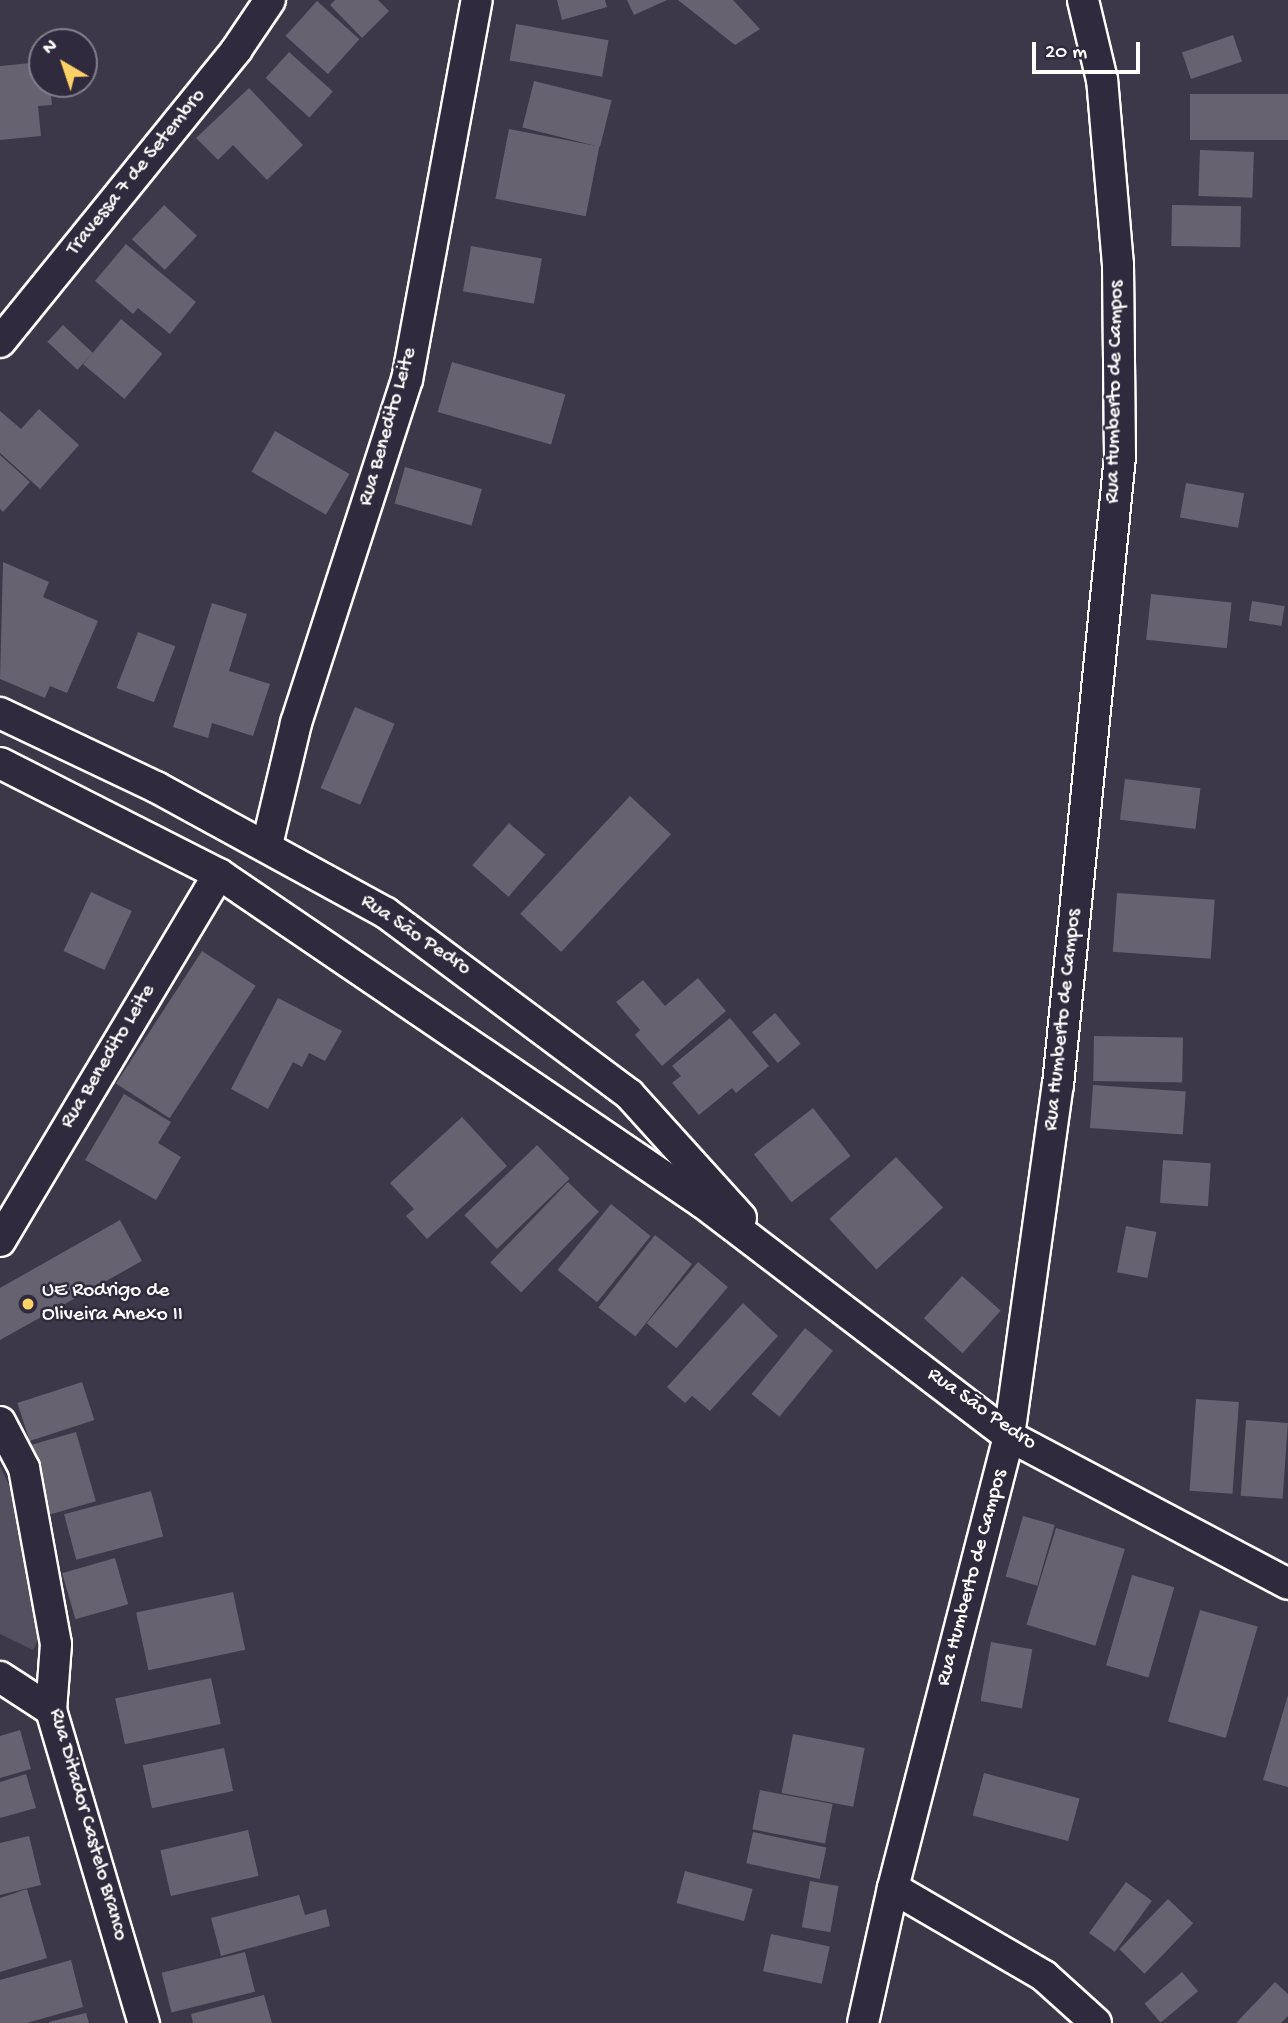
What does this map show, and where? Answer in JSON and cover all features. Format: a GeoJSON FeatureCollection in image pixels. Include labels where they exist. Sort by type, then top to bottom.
{"type":"FeatureCollection","features":[{"type":"Feature","properties":{"kind":"street","name":"Travessa 7 de Setembro"},"geometry":{"type":"LineString","coordinates":[[0,342],[237,49],[270,0]]}},
{"type":"Feature","properties":{"kind":"street","name":"Rua Benedito Leite"},"geometry":{"type":"LineString","coordinates":[[267,845],[296,723],[407,380],[477,0]]}},
{"type":"Feature","properties":{"kind":"street","name":"Rua Humberto de Campos"},"geometry":{"type":"LineString","coordinates":[[863,2023],[892,1888],[1009,1436],[1058,1084],[1119,456],[1118,265],[1102,80],[1083,0]]}},
{"type":"Feature","properties":{"kind":"street","name":"Rua São Pedro"},"geometry":{"type":"LineString","coordinates":[[0,713],[267,845],[386,913],[629,1094],[704,1172],[765,1248]]}},
{"type":"Feature","properties":{"kind":"street","name":"Rua São Pedro"},"geometry":{"type":"LineString","coordinates":[[0,763],[219,874],[765,1248],[1009,1436],[1288,1584]]}},
{"type":"Feature","properties":{"kind":"street","name":"Rua Benedito Leite"},"geometry":{"type":"LineString","coordinates":[[0,1241],[219,874]]}},
{"type":"Feature","properties":{"kind":"street","name":"Rua Ditador Castelo Branco"},"geometry":{"type":"LineString","coordinates":[[0,1422],[24,1468],[56,1644],[51,1710],[144,2023]]}},
{"type":"Feature","properties":{"kind":"street"},"geometry":{"type":"LineString","coordinates":[[0,1677],[51,1710]]}},
{"type":"Feature","properties":{"kind":"street"},"geometry":{"type":"LineString","coordinates":[[892,1888],[1044,1976],[1096,2023]]}},
{"type":"Feature","properties":{"kind":"shaded area"},"geometry":{"type":"Polygon","coordinates":[[[0,1466],[19,1506],[39,1638],[33,1650],[0,1634],[0,1466]]]}},
{"type":"Feature","properties":{"kind":"building"},"geometry":{"type":"Polygon","coordinates":[[[335,0],[378,0],[389,11],[362,38],[330,5],[335,0]]]}},
{"type":"Feature","properties":{"kind":"building"},"geometry":{"type":"Polygon","coordinates":[[[557,0],[605,0],[607,7],[562,20],[557,0]]]}},
{"type":"Feature","properties":{"kind":"building"},"geometry":{"type":"Polygon","coordinates":[[[627,0],[667,0],[634,15],[627,0]]]}},
{"type":"Feature","properties":{"kind":"building"},"geometry":{"type":"Polygon","coordinates":[[[678,0],[733,0],[760,29],[735,45],[678,0]]]}},
{"type":"Feature","properties":{"kind":"building"},"geometry":{"type":"Polygon","coordinates":[[[317,1],[359,39],[328,74],[286,36],[317,1]]]}},
{"type":"Feature","properties":{"kind":"building"},"geometry":{"type":"Polygon","coordinates":[[[516,24],[609,40],[602,77],[510,60],[516,24]]]}},
{"type":"Feature","properties":{"kind":"building"},"geometry":{"type":"Polygon","coordinates":[[[1233,35],[1242,61],[1191,79],[1182,53],[1233,35]]]}},
{"type":"Feature","properties":{"kind":"building"},"geometry":{"type":"Polygon","coordinates":[[[289,52],[333,91],[309,117],[266,78],[289,52]]]}},
{"type":"Feature","properties":{"kind":"building"},"geometry":{"type":"Polygon","coordinates":[[[28,63],[28,98],[51,98],[52,105],[38,106],[41,136],[0,140],[0,66],[28,63]]]}},
{"type":"Feature","properties":{"kind":"building"},"geometry":{"type":"Polygon","coordinates":[[[534,81],[612,100],[600,147],[522,128],[534,81]]]}},
{"type":"Feature","properties":{"kind":"building"},"geometry":{"type":"Polygon","coordinates":[[[249,88],[303,145],[267,180],[233,145],[218,160],[196,138],[249,88]]]}},
{"type":"Feature","properties":{"kind":"building"},"geometry":{"type":"Polygon","coordinates":[[[1190,94],[1288,94],[1288,140],[1190,140],[1190,94]]]}},
{"type":"Feature","properties":{"kind":"building"},"geometry":{"type":"Polygon","coordinates":[[[509,129],[599,147],[586,216],[495,199],[509,129]]]}},
{"type":"Feature","properties":{"kind":"building"},"geometry":{"type":"Polygon","coordinates":[[[1200,150],[1254,152],[1252,198],[1198,196],[1200,150]]]}},
{"type":"Feature","properties":{"kind":"building"},"geometry":{"type":"Polygon","coordinates":[[[164,205],[197,236],[165,270],[132,239],[164,205]]]}},
{"type":"Feature","properties":{"kind":"building"},"geometry":{"type":"Polygon","coordinates":[[[1172,205],[1241,206],[1240,247],[1171,246],[1172,205]]]}},
{"type":"Feature","properties":{"kind":"building"},"geometry":{"type":"Polygon","coordinates":[[[126,244],[196,302],[170,334],[138,308],[133,314],[95,281],[126,244]]]}},
{"type":"Feature","properties":{"kind":"building"},"geometry":{"type":"Polygon","coordinates":[[[471,246],[542,259],[534,304],[463,291],[471,246]]]}},
{"type":"Feature","properties":{"kind":"building"},"geometry":{"type":"Polygon","coordinates":[[[121,319],[162,354],[124,399],[83,364],[121,319]]]}},
{"type":"Feature","properties":{"kind":"building"},"geometry":{"type":"Polygon","coordinates":[[[63,325],[93,353],[77,370],[47,342],[63,325]]]}},
{"type":"Feature","properties":{"kind":"building"},"geometry":{"type":"Polygon","coordinates":[[[452,362],[565,395],[551,445],[438,412],[452,362]]]}},
{"type":"Feature","properties":{"kind":"building"},"geometry":{"type":"Polygon","coordinates":[[[39,409],[79,445],[40,489],[0,453],[0,411],[21,429],[39,409]]]}},
{"type":"Feature","properties":{"kind":"building"},"geometry":{"type":"Polygon","coordinates":[[[275,431],[349,474],[326,515],[252,472],[275,431]]]}},
{"type":"Feature","properties":{"kind":"building"},"geometry":{"type":"Polygon","coordinates":[[[0,455],[30,482],[3,512],[0,509],[0,455]]]}},
{"type":"Feature","properties":{"kind":"building"},"geometry":{"type":"Polygon","coordinates":[[[405,467],[482,489],[471,526],[395,504],[405,467]]]}},
{"type":"Feature","properties":{"kind":"building"},"geometry":{"type":"Polygon","coordinates":[[[1186,483],[1244,493],[1238,528],[1180,517],[1186,483]]]}},
{"type":"Feature","properties":{"kind":"building"},"geometry":{"type":"Polygon","coordinates":[[[3,562],[49,582],[43,597],[98,621],[67,693],[50,686],[45,698],[0,679],[3,562]]]}},
{"type":"Feature","properties":{"kind":"building"},"geometry":{"type":"Polygon","coordinates":[[[1151,594],[1232,602],[1227,648],[1146,640],[1151,594]]]}},
{"type":"Feature","properties":{"kind":"building"},"geometry":{"type":"Polygon","coordinates":[[[1252,601],[1285,606],[1281,626],[1249,621],[1252,601]]]}},
{"type":"Feature","properties":{"kind":"building"},"geometry":{"type":"Polygon","coordinates":[[[212,603],[247,614],[229,671],[270,684],[253,736],[212,723],[208,738],[173,727],[212,603]]]}},
{"type":"Feature","properties":{"kind":"building"},"geometry":{"type":"Polygon","coordinates":[[[138,632],[175,646],[154,702],[116,688],[138,632]]]}},
{"type":"Feature","properties":{"kind":"building"},"geometry":{"type":"Polygon","coordinates":[[[355,707],[395,724],[360,805],[321,788],[355,707]]]}},
{"type":"Feature","properties":{"kind":"building"},"geometry":{"type":"Polygon","coordinates":[[[1125,779],[1200,788],[1195,829],[1120,820],[1125,779]]]}},
{"type":"Feature","properties":{"kind":"building"},"geometry":{"type":"Polygon","coordinates":[[[630,796],[671,834],[561,952],[520,914],[630,796]]]}},
{"type":"Feature","properties":{"kind":"building"},"geometry":{"type":"Polygon","coordinates":[[[509,823],[545,854],[508,897],[472,865],[509,823]]]}},
{"type":"Feature","properties":{"kind":"building"},"geometry":{"type":"Polygon","coordinates":[[[91,892],[132,911],[104,970],[64,951],[91,892]]]}},
{"type":"Feature","properties":{"kind":"building"},"geometry":{"type":"Polygon","coordinates":[[[1117,893],[1215,900],[1211,959],[1113,952],[1117,893]]]}},
{"type":"Feature","properties":{"kind":"building"},"geometry":{"type":"Polygon","coordinates":[[[202,951],[256,986],[170,1118],[116,1084],[202,951]]]}},
{"type":"Feature","properties":{"kind":"building"},"geometry":{"type":"Polygon","coordinates":[[[698,978],[726,1011],[662,1066],[635,1035],[640,1030],[616,1002],[643,980],[665,1006],[698,978]]]}},
{"type":"Feature","properties":{"kind":"building"},"geometry":{"type":"Polygon","coordinates":[[[278,998],[342,1031],[325,1061],[309,1053],[302,1067],[293,1062],[268,1109],[231,1089],[278,998]]]}},
{"type":"Feature","properties":{"kind":"building"},"geometry":{"type":"Polygon","coordinates":[[[775,1013],[801,1044],[778,1063],[752,1032],[775,1013]]]}},
{"type":"Feature","properties":{"kind":"building"},"geometry":{"type":"Polygon","coordinates":[[[730,1018],[769,1066],[736,1093],[732,1088],[699,1115],[672,1083],[681,1076],[672,1066],[730,1018]]]}},
{"type":"Feature","properties":{"kind":"building"},"geometry":{"type":"Polygon","coordinates":[[[1094,1036],[1183,1038],[1182,1083],[1093,1081],[1094,1036]]]}},
{"type":"Feature","properties":{"kind":"building"},"geometry":{"type":"Polygon","coordinates":[[[1093,1085],[1186,1091],[1183,1134],[1090,1128],[1093,1085]]]}},
{"type":"Feature","properties":{"kind":"building"},"geometry":{"type":"Polygon","coordinates":[[[124,1094],[171,1122],[158,1143],[181,1157],[156,1200],[85,1160],[124,1094]]]}},
{"type":"Feature","properties":{"kind":"building"},"geometry":{"type":"Polygon","coordinates":[[[813,1108],[851,1156],[791,1202],[754,1154],[813,1108]]]}},
{"type":"Feature","properties":{"kind":"building"},"geometry":{"type":"Polygon","coordinates":[[[462,1117],[507,1166],[427,1239],[406,1216],[414,1209],[390,1183],[462,1117]]]}},
{"type":"Feature","properties":{"kind":"building"},"geometry":{"type":"Polygon","coordinates":[[[537,1145],[570,1179],[497,1249],[464,1215],[537,1145]]]}},
{"type":"Feature","properties":{"kind":"building"},"geometry":{"type":"Polygon","coordinates":[[[896,1157],[943,1207],[877,1270],[829,1219],[896,1157]]]}},
{"type":"Feature","properties":{"kind":"building"},"geometry":{"type":"Polygon","coordinates":[[[1163,1160],[1211,1163],[1208,1206],[1160,1203],[1163,1160]]]}},
{"type":"Feature","properties":{"kind":"building"},"geometry":{"type":"Polygon","coordinates":[[[568,1182],[599,1212],[521,1292],[490,1263],[568,1182]]]}},
{"type":"Feature","properties":{"kind":"building"},"geometry":{"type":"Polygon","coordinates":[[[611,1204],[651,1236],[597,1302],[558,1270],[611,1204]]]}},
{"type":"Feature","properties":{"kind":"building"},"geometry":{"type":"Polygon","coordinates":[[[120,1220],[142,1261],[0,1340],[0,1288],[120,1220]]]}},
{"type":"Feature","properties":{"kind":"building"},"geometry":{"type":"Polygon","coordinates":[[[1126,1226],[1156,1232],[1147,1278],[1117,1272],[1126,1226]]]}},
{"type":"Feature","properties":{"kind":"building"},"geometry":{"type":"Polygon","coordinates":[[[655,1235],[692,1264],[635,1336],[598,1307],[655,1235]]]}},
{"type":"Feature","properties":{"kind":"building"},"geometry":{"type":"Polygon","coordinates":[[[698,1262],[728,1287],[676,1348],[647,1323],[698,1262]]]}},
{"type":"Feature","properties":{"kind":"building"},"geometry":{"type":"Polygon","coordinates":[[[962,1276],[1001,1311],[963,1353],[924,1318],[962,1276]]]}},
{"type":"Feature","properties":{"kind":"building"},"geometry":{"type":"Polygon","coordinates":[[[743,1303],[778,1336],[710,1411],[692,1396],[685,1403],[667,1387],[743,1303]]]}},
{"type":"Feature","properties":{"kind":"building"},"geometry":{"type":"Polygon","coordinates":[[[805,1328],[833,1351],[779,1417],[752,1394],[805,1328]]]}},
{"type":"Feature","properties":{"kind":"building"},"geometry":{"type":"Polygon","coordinates":[[[82,1382],[94,1420],[30,1441],[17,1403],[82,1382]]]}},
{"type":"Feature","properties":{"kind":"building"},"geometry":{"type":"Polygon","coordinates":[[[1196,1399],[1239,1402],[1232,1494],[1190,1491],[1196,1399]]]}},
{"type":"Feature","properties":{"kind":"building"},"geometry":{"type":"Polygon","coordinates":[[[1246,1420],[1288,1423],[1283,1499],[1241,1496],[1246,1420]]]}},
{"type":"Feature","properties":{"kind":"building"},"geometry":{"type":"Polygon","coordinates":[[[76,1432],[96,1501],[50,1514],[30,1445],[76,1432]]]}},
{"type":"Feature","properties":{"kind":"building"},"geometry":{"type":"Polygon","coordinates":[[[151,1491],[163,1536],[76,1560],[64,1514],[151,1491]]]}},
{"type":"Feature","properties":{"kind":"building"},"geometry":{"type":"Polygon","coordinates":[[[1023,1516],[1055,1525],[1037,1586],[1006,1577],[1023,1516]]]}},
{"type":"Feature","properties":{"kind":"building"},"geometry":{"type":"Polygon","coordinates":[[[1056,1528],[1125,1549],[1095,1646],[1026,1625],[1056,1528]]]}},
{"type":"Feature","properties":{"kind":"building"},"geometry":{"type":"Polygon","coordinates":[[[115,1558],[128,1604],[75,1619],[62,1573],[115,1558]]]}},
{"type":"Feature","properties":{"kind":"building"},"geometry":{"type":"Polygon","coordinates":[[[1132,1575],[1174,1587],[1148,1677],[1106,1665],[1132,1575]]]}},
{"type":"Feature","properties":{"kind":"building"},"geometry":{"type":"Polygon","coordinates":[[[233,1592],[245,1650],[148,1670],[136,1613],[233,1592]]]}},
{"type":"Feature","properties":{"kind":"building"},"geometry":{"type":"Polygon","coordinates":[[[1200,1610],[1258,1627],[1226,1738],[1168,1722],[1200,1610]]]}},
{"type":"Feature","properties":{"kind":"building"},"geometry":{"type":"Polygon","coordinates":[[[991,1642],[1032,1649],[1022,1708],[981,1701],[991,1642]]]}},
{"type":"Feature","properties":{"kind":"building"},"geometry":{"type":"Polygon","coordinates":[[[211,1678],[221,1724],[125,1744],[115,1698],[211,1678]]]}},
{"type":"Feature","properties":{"kind":"building"},"geometry":{"type":"Polygon","coordinates":[[[1288,1695],[1288,1787],[1263,1780],[1288,1695]]]}},
{"type":"Feature","properties":{"kind":"building"},"geometry":{"type":"Polygon","coordinates":[[[20,1730],[31,1769],[0,1778],[0,1736],[20,1730]]]}},
{"type":"Feature","properties":{"kind":"building"},"geometry":{"type":"Polygon","coordinates":[[[793,1734],[865,1748],[853,1807],[782,1793],[793,1734]]]}},
{"type":"Feature","properties":{"kind":"building"},"geometry":{"type":"Polygon","coordinates":[[[224,1748],[233,1791],[152,1808],[143,1765],[224,1748]]]}},
{"type":"Feature","properties":{"kind":"building"},"geometry":{"type":"Polygon","coordinates":[[[984,1773],[1080,1799],[1068,1841],[973,1816],[984,1773]]]}},
{"type":"Feature","properties":{"kind":"building"},"geometry":{"type":"Polygon","coordinates":[[[26,1774],[36,1808],[0,1818],[0,1782],[26,1774]]]}},
{"type":"Feature","properties":{"kind":"building"},"geometry":{"type":"Polygon","coordinates":[[[760,1790],[833,1804],[825,1843],[752,1829],[760,1790]]]}},
{"type":"Feature","properties":{"kind":"building"},"geometry":{"type":"Polygon","coordinates":[[[248,1830],[259,1876],[171,1896],[160,1850],[248,1830]]]}},
{"type":"Feature","properties":{"kind":"building"},"geometry":{"type":"Polygon","coordinates":[[[753,1832],[826,1848],[820,1879],[746,1863],[753,1832]]]}},
{"type":"Feature","properties":{"kind":"building"},"geometry":{"type":"Polygon","coordinates":[[[29,1836],[41,1885],[0,1895],[0,1843],[29,1836]]]}},
{"type":"Feature","properties":{"kind":"building"},"geometry":{"type":"Polygon","coordinates":[[[685,1871],[753,1889],[744,1921],[676,1903],[685,1871]]]}},
{"type":"Feature","properties":{"kind":"building"},"geometry":{"type":"Polygon","coordinates":[[[810,1881],[839,1886],[830,1932],[802,1927],[810,1881]]]}},
{"type":"Feature","properties":{"kind":"building"},"geometry":{"type":"Polygon","coordinates":[[[1126,1882],[1152,1901],[1115,1952],[1089,1933],[1126,1882]]]}},
{"type":"Feature","properties":{"kind":"building"},"geometry":{"type":"Polygon","coordinates":[[[27,1889],[47,1958],[0,1972],[0,1898],[27,1889]]]}},
{"type":"Feature","properties":{"kind":"building"},"geometry":{"type":"Polygon","coordinates":[[[299,1895],[305,1915],[326,1909],[330,1926],[221,1956],[211,1918],[299,1895]]]}},
{"type":"Feature","properties":{"kind":"building"},"geometry":{"type":"Polygon","coordinates":[[[1168,1899],[1193,1923],[1145,1974],[1119,1949],[1168,1899]]]}},
{"type":"Feature","properties":{"kind":"building"},"geometry":{"type":"Polygon","coordinates":[[[771,1934],[830,1946],[822,1984],[763,1971],[771,1934]]]}},
{"type":"Feature","properties":{"kind":"building"},"geometry":{"type":"Polygon","coordinates":[[[245,1952],[255,1992],[171,2013],[162,1973],[245,1952]]]}},
{"type":"Feature","properties":{"kind":"building"},"geometry":{"type":"Polygon","coordinates":[[[71,1960],[83,2007],[27,2023],[0,2023],[0,1980],[71,1960]]]}},
{"type":"Feature","properties":{"kind":"building"},"geometry":{"type":"Polygon","coordinates":[[[1182,1972],[1198,1991],[1161,2023],[1144,2003],[1182,1972]]]}},
{"type":"Feature","properties":{"kind":"building"},"geometry":{"type":"Polygon","coordinates":[[[1275,1982],[1288,1994],[1288,2016],[1281,2023],[1236,2023],[1275,1982]]]}},
{"type":"Feature","properties":{"kind":"building"},"geometry":{"type":"Polygon","coordinates":[[[264,1995],[272,2023],[193,2023],[191,2014],[264,1995]]]}},
{"type":"Feature","properties":{"kind":"building"},"geometry":{"type":"Polygon","coordinates":[[[86,2013],[89,2023],[49,2023],[49,2022],[86,2013]]]}},
{"type":"Feature","properties":{"kind":"place","name":"UE Rodrigo de Oliveira Anexo II"},"geometry":{"type":"Point","coordinates":[28,1304]}}]}
